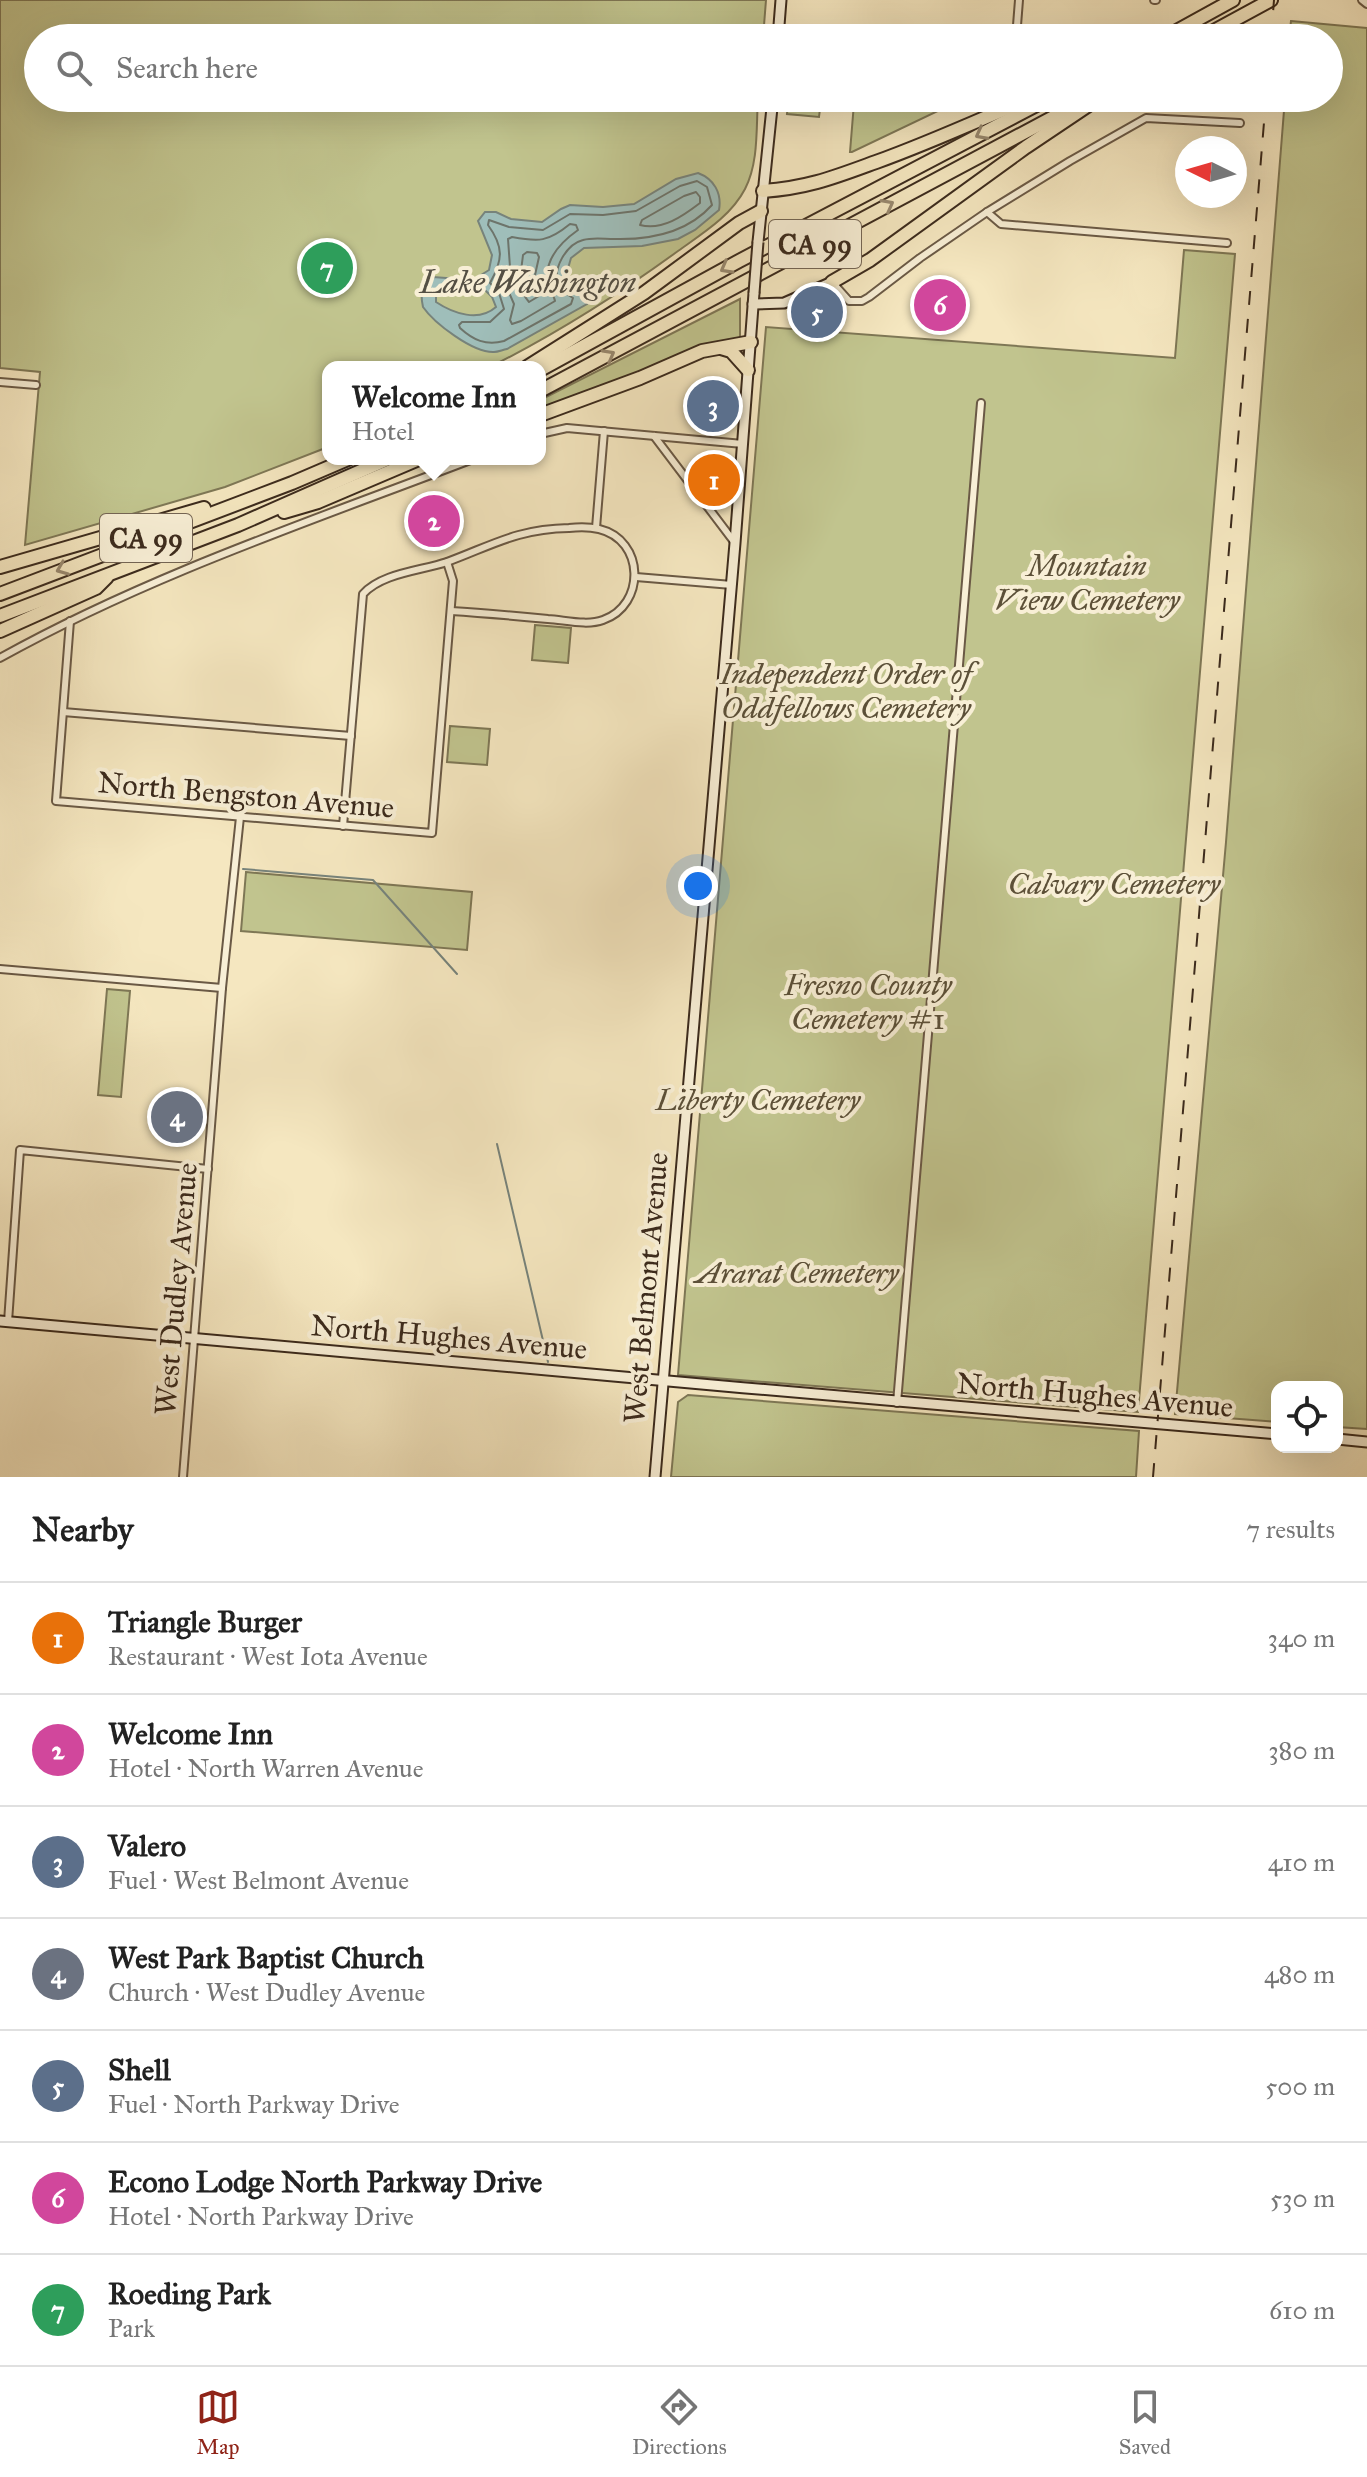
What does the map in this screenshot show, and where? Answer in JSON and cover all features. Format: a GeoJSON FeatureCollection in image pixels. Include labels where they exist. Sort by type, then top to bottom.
{"type":"FeatureCollection","features":[{"type":"Feature","properties":{"kind":"highway"},"geometry":{"type":"LineString","coordinates":[[1189,24],[1233,0]]}},
{"type":"Feature","properties":{"kind":"highway"},"geometry":{"type":"LineString","coordinates":[[1227,24],[1271,0]]}},
{"type":"Feature","properties":{"kind":"highway"},"geometry":{"type":"LineString","coordinates":[[763,191],[810,186],[833,179],[998,112]]}},
{"type":"Feature","properties":{"kind":"highway","name":"CA 99"},"geometry":{"type":"LineString","coordinates":[[546,367],[1023,112]]}},
{"type":"Feature","properties":{"kind":"highway","name":"CA 99"},"geometry":{"type":"LineString","coordinates":[[546,388],[1063,112]]}},
{"type":"Feature","properties":{"kind":"highway"},"geometry":{"type":"LineString","coordinates":[[832,282],[870,260],[1078,112]]}},
{"type":"Feature","properties":{"kind":"highway"},"geometry":{"type":"LineString","coordinates":[[536,361],[644,293],[739,223],[761,211]]}},
{"type":"Feature","properties":{"kind":"highway"},"geometry":{"type":"LineString","coordinates":[[546,413],[702,351],[751,342]]}},
{"type":"Feature","properties":{"kind":"highway"},"geometry":{"type":"LineString","coordinates":[[718,347],[731,351],[748,370]]}},
{"type":"Feature","properties":{"kind":"highway","name":"CA 99"},"geometry":{"type":"LineString","coordinates":[[0,594],[334,465]]}},
{"type":"Feature","properties":{"kind":"highway","name":"CA 99"},"geometry":{"type":"LineString","coordinates":[[0,616],[238,525],[374,465]]}},
{"type":"Feature","properties":{"kind":"highway"},"geometry":{"type":"LineString","coordinates":[[238,525],[318,502],[405,465]]}},
{"type":"Feature","properties":{"kind":"highway"},"geometry":{"type":"LineString","coordinates":[[0,567],[292,483]]}},
{"type":"Feature","properties":{"kind":"highway"},"geometry":{"type":"LineString","coordinates":[[0,631],[96,588],[110,573]]}},
{"type":"Feature","properties":{"kind":"main road"},"geometry":{"type":"LineString","coordinates":[[779,24],[781,0]]}},
{"type":"Feature","properties":{"kind":"main road","name":"West Belmont Avenue"},"geometry":{"type":"LineString","coordinates":[[655,1477],[771,112]]}},
{"type":"Feature","properties":{"kind":"main road"},"geometry":{"type":"LineString","coordinates":[[753,304],[784,303],[832,282]]}},
{"type":"Feature","properties":{"kind":"main road","name":"North Hughes Avenue"},"geometry":{"type":"LineString","coordinates":[[4,1321],[897,1403],[1271,1434]]}},
{"type":"Feature","properties":{"kind":"main road"},"geometry":{"type":"LineString","coordinates":[[1343,1440],[1367,1442]]}},
{"type":"Feature","properties":{"kind":"street"},"geometry":{"type":"LineString","coordinates":[[1017,24],[1019,0]]}},
{"type":"Feature","properties":{"kind":"street"},"geometry":{"type":"LineString","coordinates":[[1362,0],[1367,4]]}},
{"type":"Feature","properties":{"kind":"street"},"geometry":{"type":"LineString","coordinates":[[832,282],[849,301],[862,301],[987,212],[1146,118],[1240,123]]}},
{"type":"Feature","properties":{"kind":"street"},"geometry":{"type":"LineString","coordinates":[[987,212],[1001,224],[1227,243]]}},
{"type":"Feature","properties":{"kind":"street"},"geometry":{"type":"LineString","coordinates":[[0,382],[36,385]]}},
{"type":"Feature","properties":{"kind":"street"},"geometry":{"type":"LineString","coordinates":[[897,1403],[981,403]]}},
{"type":"Feature","properties":{"kind":"street"},"geometry":{"type":"LineString","coordinates":[[546,433],[567,428],[743,444]]}},
{"type":"Feature","properties":{"kind":"street"},"geometry":{"type":"LineString","coordinates":[[596,528],[604,431]]}},
{"type":"Feature","properties":{"kind":"street"},"geometry":{"type":"LineString","coordinates":[[654,436],[735,543]]}},
{"type":"Feature","properties":{"kind":"street"},"geometry":{"type":"LineString","coordinates":[[0,658],[70,621],[160,581],[458,465]]}},
{"type":"Feature","properties":{"kind":"street"},"geometry":{"type":"LineString","coordinates":[[343,826],[363,594],[372,584],[447,562],[525,531],[542,529],[596,528],[608,532],[623,543],[633,561],[636,577],[624,606],[608,618],[596,622],[451,611],[453,581],[447,562]]}},
{"type":"Feature","properties":{"kind":"street"},"geometry":{"type":"LineString","coordinates":[[636,577],[732,585]]}},
{"type":"Feature","properties":{"kind":"street","name":"North Bengston Avenue"},"geometry":{"type":"LineString","coordinates":[[63,712],[56,801],[432,833],[451,611]]}},
{"type":"Feature","properties":{"kind":"street"},"geometry":{"type":"LineString","coordinates":[[70,621],[63,712],[351,736]]}},
{"type":"Feature","properties":{"kind":"street","name":"West Dudley Avenue"},"geometry":{"type":"LineString","coordinates":[[183,1477],[222,988],[240,817]]}},
{"type":"Feature","properties":{"kind":"street"},"geometry":{"type":"LineString","coordinates":[[0,969],[222,988]]}},
{"type":"Feature","properties":{"kind":"street"},"geometry":{"type":"LineString","coordinates":[[4,1321],[20,1150],[208,1169]]}},
{"type":"Feature","properties":{"kind":"green space"},"geometry":{"type":"Polygon","coordinates":[[[0,0],[766,0],[764,24],[24,24],[24,112],[757,112],[756,144],[753,167],[745,189],[724,216],[610,298],[515,354],[502,361],[322,361],[322,449],[225,487],[25,545],[40,372],[0,368],[0,0]]]}},
{"type":"Feature","properties":{"kind":"green space"},"geometry":{"type":"Polygon","coordinates":[[[1291,21],[1324,24],[1291,24],[1291,21]]]}},
{"type":"Feature","properties":{"kind":"green space"},"geometry":{"type":"Polygon","coordinates":[[[1343,26],[1367,28],[1367,1429],[1343,1427],[1343,1381],[1271,1381],[1271,1422],[1175,1414],[1226,842],[1284,112],[1343,112],[1343,26]]]}},
{"type":"Feature","properties":{"kind":"green space"},"geometry":{"type":"Polygon","coordinates":[[[787,112],[820,112],[819,117],[787,112]]]}},
{"type":"Feature","properties":{"kind":"green space"},"geometry":{"type":"Polygon","coordinates":[[[853,112],[936,112],[852,152],[853,112]]]}},
{"type":"Feature","properties":{"kind":"green space"},"geometry":{"type":"Polygon","coordinates":[[[1184,250],[1235,254],[1138,1412],[678,1375],[766,327],[1175,358],[1184,250]]]}},
{"type":"Feature","properties":{"kind":"green space"},"geometry":{"type":"Polygon","coordinates":[[[740,299],[740,341],[546,412],[546,397],[740,299]]]}},
{"type":"Feature","properties":{"kind":"green space"},"geometry":{"type":"Polygon","coordinates":[[[535,625],[571,628],[568,663],[532,660],[535,625]]]}},
{"type":"Feature","properties":{"kind":"green space"},"geometry":{"type":"Polygon","coordinates":[[[450,726],[490,729],[487,765],[447,762],[450,726]]]}},
{"type":"Feature","properties":{"kind":"green space"},"geometry":{"type":"Polygon","coordinates":[[[246,872],[472,892],[467,950],[241,931],[246,872]]]}},
{"type":"Feature","properties":{"kind":"green space"},"geometry":{"type":"Polygon","coordinates":[[[107,989],[130,991],[121,1097],[98,1095],[107,989]]]}},
{"type":"Feature","properties":{"kind":"green space"},"geometry":{"type":"Polygon","coordinates":[[[688,1395],[1139,1431],[1136,1477],[671,1477],[678,1402],[688,1395]]]}},
{"type":"Feature","properties":{"kind":"water","name":"Lake Washington"},"geometry":{"type":"Polygon","coordinates":[[[698,173],[708,179],[718,192],[719,210],[695,230],[678,239],[642,246],[584,248],[571,258],[565,279],[570,287],[585,295],[587,304],[507,349],[494,352],[476,348],[445,329],[423,307],[422,289],[433,277],[473,280],[489,270],[492,255],[478,221],[485,212],[496,212],[511,219],[542,222],[570,205],[603,207],[634,204],[676,179],[698,173]],[[443,290],[436,295],[436,302],[458,313],[482,314],[496,307],[486,291],[443,290]]]}},
{"type":"Feature","properties":{"kind":"waterway"},"geometry":{"type":"LineString","coordinates":[[243,869],[373,880],[457,974]]}},
{"type":"Feature","properties":{"kind":"waterway"},"geometry":{"type":"LineString","coordinates":[[497,1144],[548,1362]]}},
{"type":"Feature","properties":{"kind":"railway"},"geometry":{"type":"LineString","coordinates":[[1272,24],[1274,0]]}},
{"type":"Feature","properties":{"kind":"railway"},"geometry":{"type":"LineString","coordinates":[[1153,1477],[1265,112]]}},
{"type":"Feature","properties":{"kind":"place","name":"Roeding Park"},"geometry":{"type":"Point","coordinates":[327,268]}},
{"type":"Feature","properties":{"kind":"place","name":"Econo Lodge North Parkway Drive"},"geometry":{"type":"Point","coordinates":[940,305]}},
{"type":"Feature","properties":{"kind":"place","name":"Shell"},"geometry":{"type":"Point","coordinates":[817,312]}},
{"type":"Feature","properties":{"kind":"place","name":"Valero"},"geometry":{"type":"Point","coordinates":[713,406]}},
{"type":"Feature","properties":{"kind":"place","name":"Triangle Burger"},"geometry":{"type":"Point","coordinates":[714,480]}},
{"type":"Feature","properties":{"kind":"place","name":"Welcome Inn"},"geometry":{"type":"Point","coordinates":[434,521]}},
{"type":"Feature","properties":{"kind":"place","name":"West Park Baptist Church"},"geometry":{"type":"Point","coordinates":[177,1117]}},
{"type":"Feature","properties":{"kind":"park label","name":"Mountain View Cemetery"},"geometry":{"type":"Point","coordinates":[1087,583]}},
{"type":"Feature","properties":{"kind":"park label","name":"Independent Order of Oddfellows Cemetery"},"geometry":{"type":"Point","coordinates":[846,691]}},
{"type":"Feature","properties":{"kind":"park label","name":"Calvary Cemetery"},"geometry":{"type":"Point","coordinates":[1114,884]}},
{"type":"Feature","properties":{"kind":"park label","name":"Fresno County Cemetery #1"},"geometry":{"type":"Point","coordinates":[868,1002]}},
{"type":"Feature","properties":{"kind":"park label","name":"Liberty Cemetery"},"geometry":{"type":"Point","coordinates":[758,1100]}},
{"type":"Feature","properties":{"kind":"park label","name":"Ararat Cemetery"},"geometry":{"type":"Point","coordinates":[797,1273]}}]}
